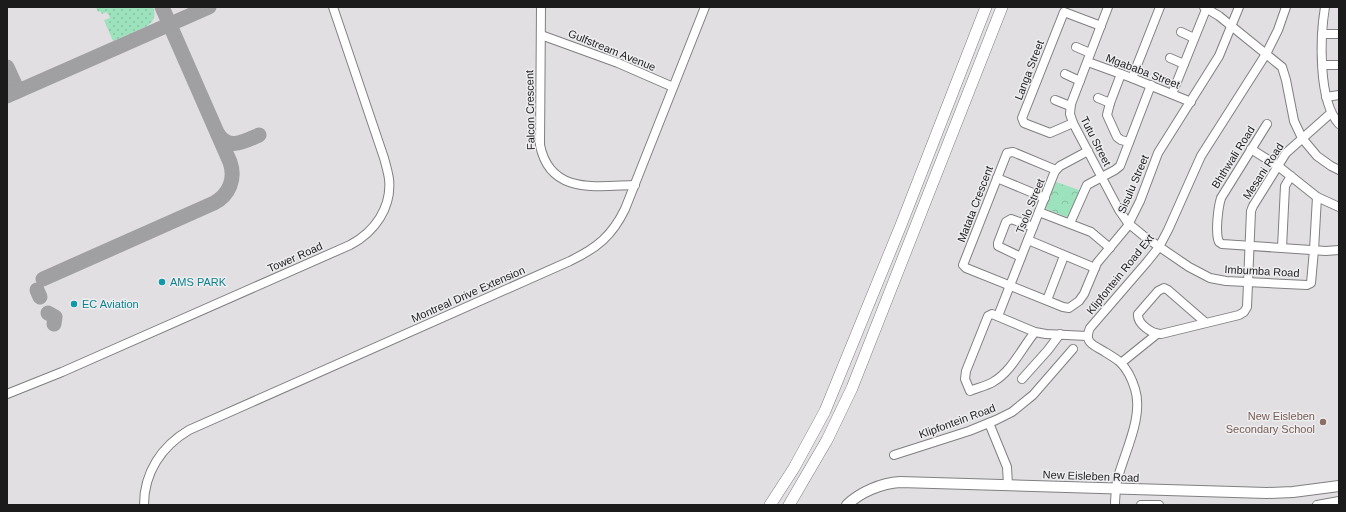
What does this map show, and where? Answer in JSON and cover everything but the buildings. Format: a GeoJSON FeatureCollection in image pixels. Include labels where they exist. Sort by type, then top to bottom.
{"type":"FeatureCollection","features":[{"type":"Feature","properties":{"kind":"highway"},"geometry":{"type":"LineString","coordinates":[[770,505],[794,468],[825,411],[846,363],[986,7]]}},
{"type":"Feature","properties":{"kind":"highway"},"geometry":{"type":"LineString","coordinates":[[789,505],[827,440],[852,388],[1002,7]]}},
{"type":"Feature","properties":{"kind":"highway"},"geometry":{"type":"LineString","coordinates":[[763,505],[782,476],[787,471],[794,468]]}},
{"type":"Feature","properties":{"kind":"main road","name":"New Eisleben Road"},"geometry":{"type":"LineString","coordinates":[[847,505],[868,491],[897,482],[1279,493],[1339,486]]}},
{"type":"Feature","properties":{"kind":"street","name":"Tower Road"},"geometry":{"type":"LineString","coordinates":[[7,394],[62,372],[350,245],[371,230],[383,213],[387,202],[389,193],[389,179],[384,158],[333,7]]}},
{"type":"Feature","properties":{"kind":"street","name":"Falcon Crescent"},"geometry":{"type":"LineString","coordinates":[[541,7],[540,145],[542,156],[546,164],[560,178],[574,184],[604,186],[635,185]]}},
{"type":"Feature","properties":{"kind":"street","name":"Montreal Drive Extension"},"geometry":{"type":"LineString","coordinates":[[144,505],[146,487],[152,468],[162,453],[182,435],[212,420],[582,255],[593,249],[610,234],[623,214],[705,7]]}},
{"type":"Feature","properties":{"kind":"street","name":"Tutu Street"},"geometry":{"type":"LineString","coordinates":[[1108,7],[1070,106],[1070,116],[1119,210],[1128,223],[1159,247]]}},
{"type":"Feature","properties":{"kind":"street"},"geometry":{"type":"LineString","coordinates":[[1132,78],[1160,7]]}},
{"type":"Feature","properties":{"kind":"street"},"geometry":{"type":"LineString","coordinates":[[1172,94],[1206,7],[1282,67],[1294,121],[1302,138],[1317,156],[1339,170]]}},
{"type":"Feature","properties":{"kind":"street","name":"Sisulu Street"},"geometry":{"type":"LineString","coordinates":[[1010,285],[1066,308],[1076,304],[1082,298],[1095,268],[1125,230],[1140,201],[1158,153],[1219,56],[1239,7]]}},
{"type":"Feature","properties":{"kind":"street","name":"Klipfontein Road Ext"},"geometry":{"type":"LineString","coordinates":[[1087,336],[1090,328],[1159,247],[1201,156],[1266,54],[1278,30],[1286,7]]}},
{"type":"Feature","properties":{"kind":"street"},"geometry":{"type":"LineString","coordinates":[[1325,7],[1322,34],[1324,81],[1326,97],[1331,113],[1339,124]]}},
{"type":"Feature","properties":{"kind":"street","name":"Langa Street"},"geometry":{"type":"LineString","coordinates":[[1073,123],[1050,133],[1024,123],[1022,120],[1065,9],[1101,26]]}},
{"type":"Feature","properties":{"kind":"street"},"geometry":{"type":"LineString","coordinates":[[1181,32],[1194,38]]}},
{"type":"Feature","properties":{"kind":"street"},"geometry":{"type":"LineString","coordinates":[[1322,34],[1339,34]]}},
{"type":"Feature","properties":{"kind":"street","name":"Gulfstream Avenue"},"geometry":{"type":"LineString","coordinates":[[541,35],[618,63],[673,87]]}},
{"type":"Feature","properties":{"kind":"street"},"geometry":{"type":"LineString","coordinates":[[1076,47],[1090,53]]}},
{"type":"Feature","properties":{"kind":"street"},"geometry":{"type":"LineString","coordinates":[[1170,58],[1184,64]]}},
{"type":"Feature","properties":{"kind":"street","name":"Mgababa Street"},"geometry":{"type":"LineString","coordinates":[[1088,62],[1151,85],[1190,102]]}},
{"type":"Feature","properties":{"kind":"street"},"geometry":{"type":"LineString","coordinates":[[1323,65],[1339,65]]}},
{"type":"Feature","properties":{"kind":"street"},"geometry":{"type":"LineString","coordinates":[[1065,74],[1080,81]]}},
{"type":"Feature","properties":{"kind":"street"},"geometry":{"type":"LineString","coordinates":[[1121,74],[1107,112],[1108,118],[1117,137],[1121,140],[1129,142]]}},
{"type":"Feature","properties":{"kind":"street"},"geometry":{"type":"LineString","coordinates":[[1070,223],[1085,187],[1089,183],[1118,167],[1151,85]]}},
{"type":"Feature","properties":{"kind":"street"},"geometry":{"type":"LineString","coordinates":[[1326,97],[1339,96]]}},
{"type":"Feature","properties":{"kind":"street"},"geometry":{"type":"LineString","coordinates":[[1098,98],[1110,103]]}},
{"type":"Feature","properties":{"kind":"street"},"geometry":{"type":"LineString","coordinates":[[1055,100],[1070,106]]}},
{"type":"Feature","properties":{"kind":"street","name":"Mesani Road"},"geometry":{"type":"LineString","coordinates":[[1206,323],[1239,315],[1244,312],[1247,307],[1247,282],[1252,208],[1286,153],[1331,113]]}},
{"type":"Feature","properties":{"kind":"street","name":"Bhthwali Road"},"geometry":{"type":"LineString","coordinates":[[1249,246],[1222,244],[1218,242],[1217,234],[1219,206],[1221,198],[1267,124]]}},
{"type":"Feature","properties":{"kind":"street"},"geometry":{"type":"LineString","coordinates":[[1252,149],[1278,166],[1316,196],[1339,207]]}},
{"type":"Feature","properties":{"kind":"street","name":"Tsolo Street"},"geometry":{"type":"LineString","coordinates":[[998,316],[1056,170],[1060,166],[1088,151]]}},
{"type":"Feature","properties":{"kind":"street","name":"Matata Crescent"},"geometry":{"type":"LineString","coordinates":[[1010,285],[966,268],[963,265],[1006,154],[1010,152],[1056,170]]}},
{"type":"Feature","properties":{"kind":"street"},"geometry":{"type":"LineString","coordinates":[[1282,248],[1285,186],[1290,176]]}},
{"type":"Feature","properties":{"kind":"street"},"geometry":{"type":"LineString","coordinates":[[997,178],[1045,198]]}},
{"type":"Feature","properties":{"kind":"street","name":"Imbumba Road"},"geometry":{"type":"LineString","coordinates":[[1159,247],[1202,276],[1215,280],[1300,285],[1309,284],[1314,250],[1316,196]]}},
{"type":"Feature","properties":{"kind":"street"},"geometry":{"type":"LineString","coordinates":[[1039,212],[1091,232],[1110,248]]}},
{"type":"Feature","properties":{"kind":"street"},"geometry":{"type":"LineString","coordinates":[[1021,257],[998,246],[1006,222],[1011,219],[1033,227]]}},
{"type":"Feature","properties":{"kind":"street"},"geometry":{"type":"LineString","coordinates":[[1028,240],[1095,268]]}},
{"type":"Feature","properties":{"kind":"street"},"geometry":{"type":"LineString","coordinates":[[1249,246],[1332,252],[1339,250]]}},
{"type":"Feature","properties":{"kind":"street"},"geometry":{"type":"LineString","coordinates":[[1047,300],[1064,256]]}},
{"type":"Feature","properties":{"kind":"street"},"geometry":{"type":"LineString","coordinates":[[1157,334],[1152,332],[1139,321],[1138,314],[1158,291],[1164,288],[1206,323]]}},
{"type":"Feature","properties":{"kind":"street"},"geometry":{"type":"LineString","coordinates":[[1034,332],[1019,355],[1002,375],[995,381],[970,391],[965,375],[976,343],[988,316],[992,314],[1034,332],[1087,336],[1091,344],[1114,357],[1121,363],[1131,379],[1136,394],[1137,403],[1134,424],[1116,488],[1115,505]]}},
{"type":"Feature","properties":{"kind":"street"},"geometry":{"type":"LineString","coordinates":[[1121,363],[1157,334],[1206,323]]}},
{"type":"Feature","properties":{"kind":"street"},"geometry":{"type":"LineString","coordinates":[[1022,379],[1060,334]]}},
{"type":"Feature","properties":{"kind":"street","name":"Klipfontein Road"},"geometry":{"type":"LineString","coordinates":[[894,455],[989,423],[1012,412],[1033,395],[1073,348]]}},
{"type":"Feature","properties":{"kind":"street"},"geometry":{"type":"LineString","coordinates":[[989,423],[1007,467],[1008,485]]}},
{"type":"Feature","properties":{"kind":"street"},"geometry":{"type":"LineString","coordinates":[[1317,505],[1339,501]]}},
{"type":"Feature","properties":{"kind":"street"},"geometry":{"type":"LineString","coordinates":[[1141,505],[1159,505]]}},
{"type":"Feature","properties":{"kind":"green space"},"geometry":{"type":"Polygon","coordinates":[[[96,7],[153,7],[154,16],[153,20],[147,26],[113,41],[104,20],[110,18],[107,12],[102,14],[100,11],[98,12],[96,7]]]}},
{"type":"Feature","properties":{"kind":"green space"},"geometry":{"type":"Polygon","coordinates":[[[1056,182],[1079,190],[1069,218],[1047,209],[1045,206],[1056,182]]]}},
{"type":"Feature","properties":{"kind":"taxiway"},"geometry":{"type":"LineString","coordinates":[[43,279],[214,203],[224,196],[230,186],[232,180],[232,168],[230,162],[162,7]]}},
{"type":"Feature","properties":{"kind":"taxiway"},"geometry":{"type":"LineString","coordinates":[[7,96],[209,7]]}},
{"type":"Feature","properties":{"kind":"taxiway"},"geometry":{"type":"LineString","coordinates":[[7,67],[18,91]]}},
{"type":"Feature","properties":{"kind":"taxiway"},"geometry":{"type":"LineString","coordinates":[[218,134],[222,139],[232,143],[243,142],[259,135]]}},
{"type":"Feature","properties":{"kind":"taxiway"},"geometry":{"type":"LineString","coordinates":[[37,290],[40,297]]}},
{"type":"Feature","properties":{"kind":"taxiway"},"geometry":{"type":"LineString","coordinates":[[48,313],[55,317],[54,324]]}},
{"type":"Feature","properties":{"kind":"place","name":"AMS PARK"},"geometry":{"type":"Point","coordinates":[162,282]}},
{"type":"Feature","properties":{"kind":"place","name":"EC Aviation"},"geometry":{"type":"Point","coordinates":[74,304]}},
{"type":"Feature","properties":{"kind":"place","name":"New Eisleben Secondary School"},"geometry":{"type":"Point","coordinates":[1323,422]}}]}
